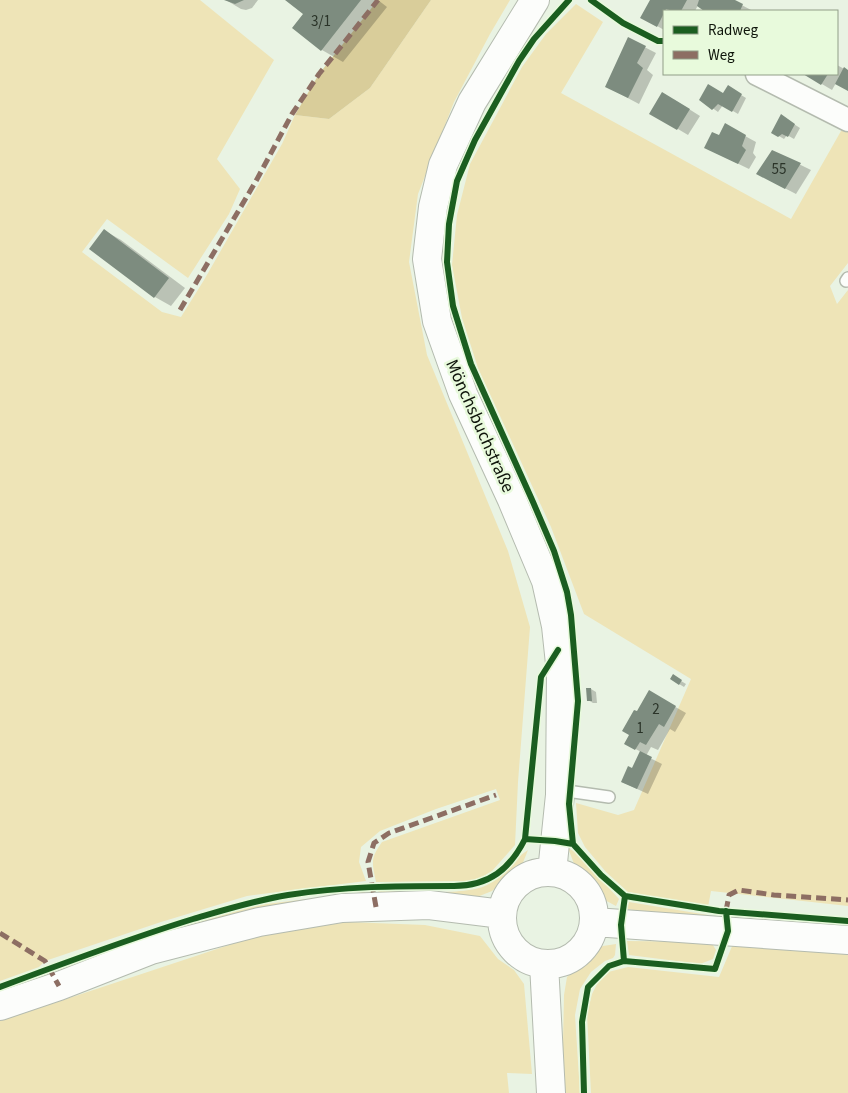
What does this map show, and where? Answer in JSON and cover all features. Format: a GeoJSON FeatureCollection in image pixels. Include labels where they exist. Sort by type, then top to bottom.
{"type":"FeatureCollection","features":[{"type":"Feature","properties":{"kind":"street","name":"Mönchsbuchstraße"},"geometry":{"type":"LineString","coordinates":[[535,0],[472,102],[442,165],[433,207],[427,259],[436,321],[460,385],[546,580],[556,626],[561,673],[560,790],[552,872]]}},
{"type":"Feature","properties":{"kind":"street"},"geometry":{"type":"LineString","coordinates":[[759,75],[848,120]]}},
{"type":"Feature","properties":{"kind":"street"},"geometry":{"type":"LineString","coordinates":[[552,872],[566,876],[578,883],[587,894],[593,908],[594,922],[590,936],[583,949],[572,958],[558,963],[544,964],[530,961],[518,953],[508,942],[503,928],[502,914],[505,900],[513,888],[524,878],[537,873],[552,872]]}},
{"type":"Feature","properties":{"kind":"street"},"geometry":{"type":"LineString","coordinates":[[0,1006],[59,986],[151,950],[259,922],[342,908],[429,905],[502,914]]}},
{"type":"Feature","properties":{"kind":"street"},"geometry":{"type":"LineString","coordinates":[[594,922],[848,940]]}},
{"type":"Feature","properties":{"kind":"street"},"geometry":{"type":"LineString","coordinates":[[544,964],[551,1093]]}},
{"type":"Feature","properties":{"kind":"lane"},"geometry":{"type":"LineString","coordinates":[[560,790],[609,797]]}},
{"type":"Feature","properties":{"kind":"shaded area"},"geometry":{"type":"Polygon","coordinates":[[[0,0],[200,0],[274,60],[217,159],[240,189],[229,214],[188,278],[107,219],[82,252],[162,312],[181,317],[282,144],[295,115],[329,119],[370,88],[431,0],[510,0],[454,102],[418,194],[409,262],[427,355],[508,551],[530,627],[515,845],[492,871],[475,881],[376,882],[373,861],[375,853],[382,842],[500,800],[496,789],[436,809],[380,831],[361,847],[359,862],[366,881],[247,896],[161,922],[45,961],[39,967],[0,981],[0,0]]]}},
{"type":"Feature","properties":{"kind":"shaded area"},"geometry":{"type":"Polygon","coordinates":[[[378,0],[431,0],[370,88],[329,119],[295,115],[319,74],[378,0]]]}},
{"type":"Feature","properties":{"kind":"shaded area"},"geometry":{"type":"Polygon","coordinates":[[[576,4],[603,22],[561,93],[791,219],[845,124],[848,126],[848,263],[830,286],[837,304],[848,290],[848,906],[711,891],[708,907],[628,892],[606,872],[585,847],[578,833],[576,803],[618,815],[634,810],[691,679],[584,614],[551,527],[478,368],[462,318],[452,265],[457,215],[470,164],[522,67],[546,34],[576,4]]]}},
{"type":"Feature","properties":{"kind":"shaded area"},"geometry":{"type":"Polygon","coordinates":[[[568,848],[577,853],[619,899],[616,906],[599,897],[576,869],[568,848]]]}},
{"type":"Feature","properties":{"kind":"shaded area"},"geometry":{"type":"Polygon","coordinates":[[[528,850],[522,865],[492,891],[477,897],[383,897],[378,891],[450,892],[478,888],[487,885],[504,873],[517,858],[528,850]]]}},
{"type":"Feature","properties":{"kind":"shaded area"},"geometry":{"type":"Polygon","coordinates":[[[365,892],[365,898],[62,974],[60,970],[61,968],[184,926],[258,905],[365,892]]]}},
{"type":"Feature","properties":{"kind":"shaded area"},"geometry":{"type":"Polygon","coordinates":[[[629,902],[708,915],[697,920],[627,909],[629,902]]]}},
{"type":"Feature","properties":{"kind":"shaded area"},"geometry":{"type":"Polygon","coordinates":[[[348,922],[425,925],[480,936],[498,959],[514,970],[524,984],[532,1074],[507,1073],[509,1093],[0,1093],[0,1021],[259,935],[348,922]]]}},
{"type":"Feature","properties":{"kind":"shaded area"},"geometry":{"type":"Polygon","coordinates":[[[627,941],[711,942],[716,950],[713,959],[700,964],[629,955],[627,941]]]}},
{"type":"Feature","properties":{"kind":"shaded area"},"geometry":{"type":"Polygon","coordinates":[[[616,944],[613,958],[605,961],[591,972],[580,989],[575,1015],[580,1093],[562,1093],[564,995],[567,977],[594,951],[603,946],[616,944]]]}},
{"type":"Feature","properties":{"kind":"shaded area"},"geometry":{"type":"Polygon","coordinates":[[[733,944],[848,954],[848,1093],[591,1093],[587,1014],[592,994],[598,982],[608,972],[628,967],[719,977],[733,944]]]}},
{"type":"Feature","properties":{"kind":"building"},"geometry":{"type":"Polygon","coordinates":[[[224,0],[244,0],[235,4],[224,0]]]}},
{"type":"Feature","properties":{"kind":"building"},"geometry":{"type":"Polygon","coordinates":[[[285,0],[361,0],[321,51],[292,28],[303,14],[285,0]]]}},
{"type":"Feature","properties":{"kind":"building"},"geometry":{"type":"Polygon","coordinates":[[[650,0],[687,0],[682,10],[663,10],[663,15],[657,27],[640,18],[650,0]]]}},
{"type":"Feature","properties":{"kind":"building"},"geometry":{"type":"Polygon","coordinates":[[[699,0],[735,0],[743,4],[740,10],[703,10],[697,6],[699,0]]]}},
{"type":"Feature","properties":{"kind":"building"},"geometry":{"type":"Polygon","coordinates":[[[628,37],[646,46],[637,63],[643,68],[628,98],[605,87],[628,37]]]}},
{"type":"Feature","properties":{"kind":"building"},"geometry":{"type":"Polygon","coordinates":[[[844,67],[848,70],[848,91],[835,84],[844,67]]]}},
{"type":"Feature","properties":{"kind":"building"},"geometry":{"type":"Polygon","coordinates":[[[805,75],[827,75],[821,85],[805,75]]]}},
{"type":"Feature","properties":{"kind":"building"},"geometry":{"type":"Polygon","coordinates":[[[708,84],[723,93],[728,85],[742,94],[732,112],[718,104],[712,110],[699,100],[708,84]]]}},
{"type":"Feature","properties":{"kind":"building"},"geometry":{"type":"Polygon","coordinates":[[[662,92],[690,109],[677,130],[649,114],[662,92]]]}},
{"type":"Feature","properties":{"kind":"building"},"geometry":{"type":"Polygon","coordinates":[[[781,114],[795,124],[788,137],[782,134],[778,137],[771,133],[781,114]]]}},
{"type":"Feature","properties":{"kind":"building"},"geometry":{"type":"Polygon","coordinates":[[[725,123],[746,135],[742,146],[746,150],[738,164],[704,148],[712,132],[719,135],[725,123]]]}},
{"type":"Feature","properties":{"kind":"building"},"geometry":{"type":"Polygon","coordinates":[[[772,150],[801,163],[785,189],[756,174],[772,150]]]}},
{"type":"Feature","properties":{"kind":"building"},"geometry":{"type":"Polygon","coordinates":[[[104,229],[169,278],[154,298],[89,249],[104,229]]]}},
{"type":"Feature","properties":{"kind":"building"},"geometry":{"type":"Polygon","coordinates":[[[673,674],[682,680],[679,685],[670,679],[673,674]]]}},
{"type":"Feature","properties":{"kind":"building"},"geometry":{"type":"Polygon","coordinates":[[[586,688],[591,688],[592,701],[587,701],[586,688]]]}},
{"type":"Feature","properties":{"kind":"building"},"geometry":{"type":"Polygon","coordinates":[[[649,690],[676,706],[664,727],[659,724],[646,745],[640,742],[635,750],[624,744],[629,735],[622,731],[634,710],[637,711],[649,690]]]}},
{"type":"Feature","properties":{"kind":"building"},"geometry":{"type":"Polygon","coordinates":[[[640,751],[652,757],[637,789],[621,782],[628,766],[632,768],[640,751]]]}},
{"type":"Feature","properties":{"kind":"marked path"},"geometry":{"type":"LineString","coordinates":[[180,310],[256,181],[292,114],[319,74],[378,0]]}},
{"type":"Feature","properties":{"kind":"marked path"},"geometry":{"type":"LineString","coordinates":[[376,907],[368,862],[374,843],[389,833],[496,795]]}},
{"type":"Feature","properties":{"kind":"marked path"},"geometry":{"type":"LineString","coordinates":[[726,911],[729,895],[739,890],[774,895],[848,900]]}},
{"type":"Feature","properties":{"kind":"marked path"},"geometry":{"type":"LineString","coordinates":[[0,933],[45,961],[59,986]]}},
{"type":"Feature","properties":{"kind":"cycle path"},"geometry":{"type":"LineString","coordinates":[[569,0],[534,39],[519,61],[475,140],[457,181],[449,224],[447,262],[453,306],[471,364],[554,551],[567,592],[571,615],[578,701],[569,804],[573,844]]}},
{"type":"Feature","properties":{"kind":"cycle path"},"geometry":{"type":"LineString","coordinates":[[591,0],[623,23],[658,41],[663,41]]}},
{"type":"Feature","properties":{"kind":"cycle path"},"geometry":{"type":"LineString","coordinates":[[0,987],[144,935],[193,919],[264,900],[309,892],[350,888],[466,885],[478,883],[497,874],[512,859],[525,839],[541,677],[558,650]]}},
{"type":"Feature","properties":{"kind":"cycle path"},"geometry":{"type":"LineString","coordinates":[[525,839],[573,844],[601,875],[625,896],[719,911],[848,921]]}},
{"type":"Feature","properties":{"kind":"cycle path"},"geometry":{"type":"LineString","coordinates":[[624,961],[621,925],[625,896]]}},
{"type":"Feature","properties":{"kind":"cycle path"},"geometry":{"type":"LineString","coordinates":[[584,1093],[582,1022],[588,987],[609,966],[624,961],[715,969],[728,931],[726,911]]}}]}
